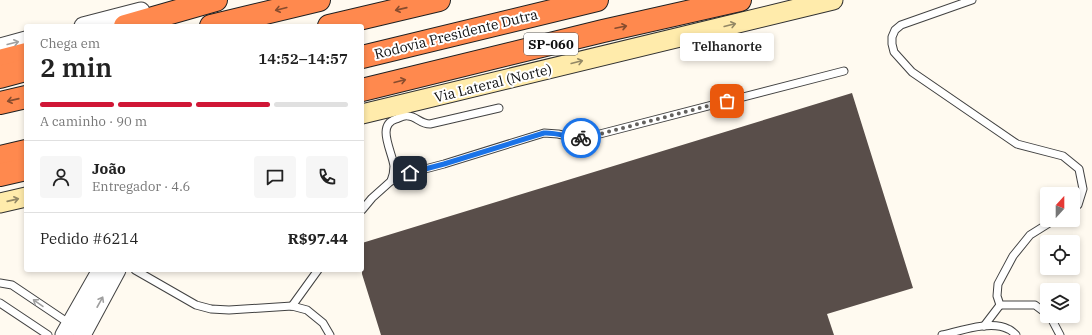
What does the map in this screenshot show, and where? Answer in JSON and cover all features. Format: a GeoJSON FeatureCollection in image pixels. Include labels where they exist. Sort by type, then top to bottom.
{"type":"FeatureCollection","features":[{"type":"Feature","properties":{"kind":"highway"},"geometry":{"type":"LineString","coordinates":[[131,19],[216,0]]}},
{"type":"Feature","properties":{"kind":"highway"},"geometry":{"type":"LineString","coordinates":[[218,24],[319,0]]}},
{"type":"Feature","properties":{"kind":"highway"},"geometry":{"type":"LineString","coordinates":[[337,24],[439,0]]}},
{"type":"Feature","properties":{"kind":"highway","name":"Rodovia Presidente Dutra"},"geometry":{"type":"LineString","coordinates":[[364,57],[597,0]]}},
{"type":"Feature","properties":{"kind":"highway","name":"SP-060"},"geometry":{"type":"LineString","coordinates":[[364,90],[603,31],[740,0]]}},
{"type":"Feature","properties":{"kind":"highway"},"geometry":{"type":"LineString","coordinates":[[0,61],[24,55]]}},
{"type":"Feature","properties":{"kind":"highway"},"geometry":{"type":"LineString","coordinates":[[0,77],[24,71]]}},
{"type":"Feature","properties":{"kind":"highway"},"geometry":{"type":"LineString","coordinates":[[0,103],[24,97]]}},
{"type":"Feature","properties":{"kind":"highway"},"geometry":{"type":"LineString","coordinates":[[0,144],[24,138]]}},
{"type":"Feature","properties":{"kind":"highway"},"geometry":{"type":"LineString","coordinates":[[0,157],[24,151]]}},
{"type":"Feature","properties":{"kind":"highway"},"geometry":{"type":"LineString","coordinates":[[0,175],[24,169]]}},
{"type":"Feature","properties":{"kind":"main road","name":"Via Lateral (Norte)"},"geometry":{"type":"LineString","coordinates":[[364,114],[833,0]]}},
{"type":"Feature","properties":{"kind":"main road"},"geometry":{"type":"LineString","coordinates":[[0,203],[24,197]]}},
{"type":"Feature","properties":{"kind":"street"},"geometry":{"type":"LineString","coordinates":[[97,24],[131,19],[178,0]]}},
{"type":"Feature","properties":{"kind":"street"},"geometry":{"type":"LineString","coordinates":[[0,47],[24,41]]}},
{"type":"Feature","properties":{"kind":"street"},"geometry":{"type":"LineString","coordinates":[[76,333],[100,272]]}},
{"type":"Feature","properties":{"kind":"street"},"geometry":{"type":"LineString","coordinates":[[76,333],[116,272]]}},
{"type":"Feature","properties":{"kind":"lane"},"geometry":{"type":"LineString","coordinates":[[970,0],[952,3],[901,25],[895,30],[892,37],[894,52],[912,72],[1018,144],[1063,156],[1079,169],[1083,189],[1080,199]]}},
{"type":"Feature","properties":{"kind":"lane"},"geometry":{"type":"LineString","coordinates":[[364,208],[372,198],[391,181],[410,173],[544,133],[576,138],[596,135],[844,71]]}},
{"type":"Feature","properties":{"kind":"lane"},"geometry":{"type":"LineString","coordinates":[[391,181],[394,173],[394,165],[386,132],[388,123],[391,120],[410,116],[420,122],[430,124],[500,108]]}},
{"type":"Feature","properties":{"kind":"lane"},"geometry":{"type":"LineString","coordinates":[[984,326],[1000,305],[998,284],[1013,256],[1030,235],[1043,227]]}},
{"type":"Feature","properties":{"kind":"lane"},"geometry":{"type":"LineString","coordinates":[[138,272],[196,305],[229,310],[292,306],[307,310],[323,323],[330,335]]}},
{"type":"Feature","properties":{"kind":"lane"},"geometry":{"type":"LineString","coordinates":[[292,306],[317,272]]}},
{"type":"Feature","properties":{"kind":"lane"},"geometry":{"type":"LineString","coordinates":[[0,283],[12,285],[76,333]]}},
{"type":"Feature","properties":{"kind":"lane"},"geometry":{"type":"LineString","coordinates":[[0,303],[48,335]]}},
{"type":"Feature","properties":{"kind":"lane"},"geometry":{"type":"LineString","coordinates":[[1000,305],[1035,306],[1040,309]]}},
{"type":"Feature","properties":{"kind":"lane"},"geometry":{"type":"LineString","coordinates":[[1054,323],[1060,335]]}},
{"type":"Feature","properties":{"kind":"lane"},"geometry":{"type":"LineString","coordinates":[[942,335],[984,326],[999,326],[1009,329],[1016,335]]}},
{"type":"Feature","properties":{"kind":"building"},"geometry":{"type":"Polygon","coordinates":[[[852,93],[913,288],[827,314],[834,335],[381,335],[362,274],[362,272],[364,272],[364,242],[852,93]]]}},
{"type":"Feature","properties":{"kind":"way so far"},"geometry":{"type":"LineString","coordinates":[[581,138],[727,101]]}},
{"type":"Feature","properties":{"kind":"place","name":"Telhanorte"},"geometry":{"type":"Point","coordinates":[727,101]}},
{"type":"Feature","properties":{"kind":"route"},"geometry":{"type":"LineString","coordinates":[[410,173],[544,133],[550,132],[567,137],[581,138]]}}]}
